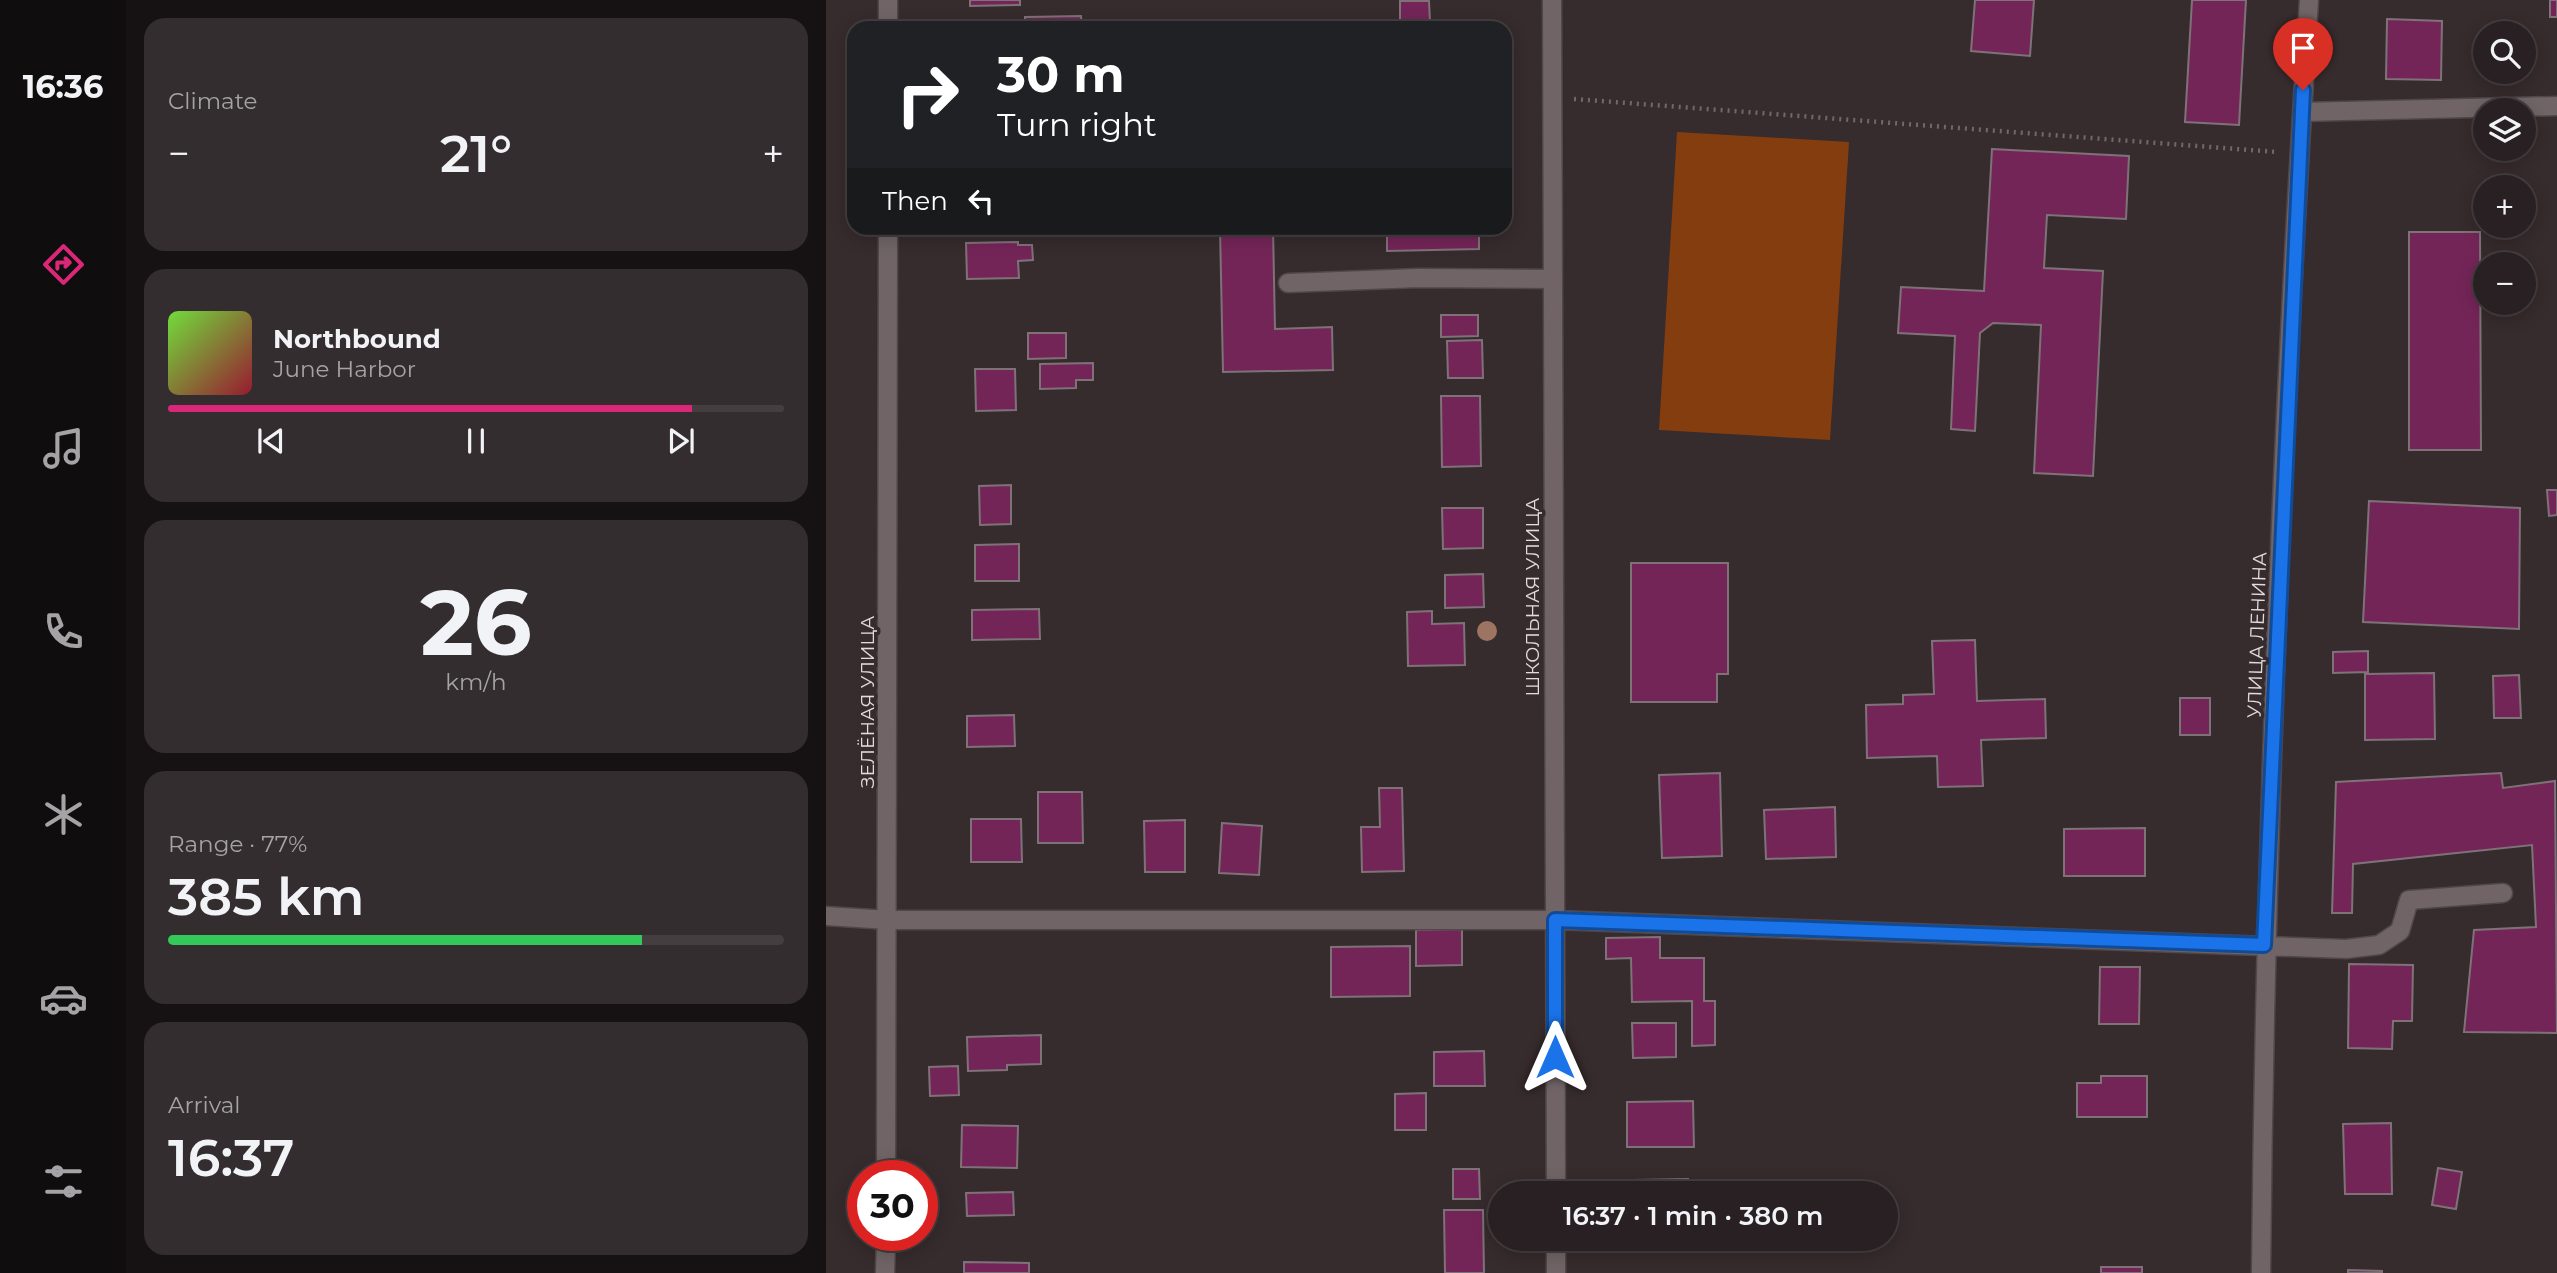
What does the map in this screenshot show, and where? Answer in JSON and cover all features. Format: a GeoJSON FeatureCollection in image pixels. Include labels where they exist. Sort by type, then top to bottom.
{"type":"FeatureCollection","features":[{"type":"Feature","properties":{"kind":"street"},"geometry":{"type":"LineString","coordinates":[[888,0],[888,21]]}},
{"type":"Feature","properties":{"kind":"street","name":"ШКОЛЬНАЯ УЛИЦА"},"geometry":{"type":"LineString","coordinates":[[1552,0],[1556,1181]]}},
{"type":"Feature","properties":{"kind":"street","name":"УЛИЦА ЛЕНИНА"},"geometry":{"type":"LineString","coordinates":[[2261,1273],[2264,945],[2299,153],[2309,0]]}},
{"type":"Feature","properties":{"kind":"street"},"geometry":{"type":"LineString","coordinates":[[2302,112],[2557,106]]}},
{"type":"Feature","properties":{"kind":"street","name":"ЗЕЛЁНАЯ УЛИЦА"},"geometry":{"type":"LineString","coordinates":[[886,1160],[888,235]]}},
{"type":"Feature","properties":{"kind":"street"},"geometry":{"type":"LineString","coordinates":[[1288,283],[1551,279]]}},
{"type":"Feature","properties":{"kind":"street"},"geometry":{"type":"LineString","coordinates":[[826,916],[888,920],[1555,920],[2346,949],[2379,945],[2400,931],[2409,901],[2502,893]]}},
{"type":"Feature","properties":{"kind":"street"},"geometry":{"type":"LineString","coordinates":[[885,1273],[886,1251]]}},
{"type":"Feature","properties":{"kind":"street"},"geometry":{"type":"LineString","coordinates":[[1556,1251],[1556,1273]]}},
{"type":"Feature","properties":{"kind":"path"},"geometry":{"type":"LineString","coordinates":[[1552,98],[2299,153]]}},
{"type":"Feature","properties":{"kind":"shaded area"},"geometry":{"type":"Polygon","coordinates":[[[1677,132],[1849,142],[1830,440],[1659,430],[1677,132]]]}},
{"type":"Feature","properties":{"kind":"building"},"geometry":{"type":"Polygon","coordinates":[[[970,0],[1020,0],[1020,5],[970,6],[970,0]]]}},
{"type":"Feature","properties":{"kind":"building"},"geometry":{"type":"Polygon","coordinates":[[[1975,0],[2034,0],[2030,56],[1971,51],[1975,0]]]}},
{"type":"Feature","properties":{"kind":"building"},"geometry":{"type":"Polygon","coordinates":[[[2192,0],[2246,0],[2239,125],[2185,122],[2192,0]]]}},
{"type":"Feature","properties":{"kind":"building"},"geometry":{"type":"Polygon","coordinates":[[[2550,0],[2557,0],[2557,17],[2550,17],[2550,0]]]}},
{"type":"Feature","properties":{"kind":"building"},"geometry":{"type":"Polygon","coordinates":[[[1400,1],[1429,1],[1430,21],[1400,21],[1400,1]]]}},
{"type":"Feature","properties":{"kind":"building"},"geometry":{"type":"Polygon","coordinates":[[[1081,16],[1081,21],[1025,21],[1025,17],[1081,16]]]}},
{"type":"Feature","properties":{"kind":"building"},"geometry":{"type":"Polygon","coordinates":[[[2387,19],[2442,21],[2441,80],[2386,79],[2387,19]]]}},
{"type":"Feature","properties":{"kind":"building"},"geometry":{"type":"Polygon","coordinates":[[[1992,149],[2129,156],[2126,219],[2047,215],[2044,268],[2103,271],[2093,476],[2034,473],[2041,325],[1993,323],[1980,333],[1975,431],[1951,429],[1955,336],[1898,333],[1901,287],[1984,291],[1992,149]]]}},
{"type":"Feature","properties":{"kind":"building"},"geometry":{"type":"Polygon","coordinates":[[[2409,232],[2473,232],[2473,238],[2480,238],[2480,252],[2473,252],[2473,315],[2480,315],[2481,450],[2409,450],[2409,232]]]}},
{"type":"Feature","properties":{"kind":"building"},"geometry":{"type":"Polygon","coordinates":[[[1220,235],[1273,235],[1275,329],[1332,327],[1333,370],[1223,372],[1220,235]]]}},
{"type":"Feature","properties":{"kind":"building"},"geometry":{"type":"Polygon","coordinates":[[[1387,235],[1479,235],[1479,249],[1387,251],[1387,235]]]}},
{"type":"Feature","properties":{"kind":"building"},"geometry":{"type":"Polygon","coordinates":[[[1018,242],[1018,245],[1032,245],[1033,260],[1018,261],[1019,278],[967,279],[966,243],[1018,242]]]}},
{"type":"Feature","properties":{"kind":"building"},"geometry":{"type":"Polygon","coordinates":[[[1441,315],[1478,315],[1478,336],[1441,337],[1441,315]]]}},
{"type":"Feature","properties":{"kind":"building"},"geometry":{"type":"Polygon","coordinates":[[[1028,333],[1066,333],[1066,358],[1028,359],[1028,333]]]}},
{"type":"Feature","properties":{"kind":"building"},"geometry":{"type":"Polygon","coordinates":[[[1482,340],[1483,378],[1448,378],[1447,341],[1482,340]]]}},
{"type":"Feature","properties":{"kind":"building"},"geometry":{"type":"Polygon","coordinates":[[[1093,363],[1093,380],[1076,380],[1076,388],[1040,389],[1040,364],[1093,363]]]}},
{"type":"Feature","properties":{"kind":"building"},"geometry":{"type":"Polygon","coordinates":[[[975,369],[1015,369],[1016,410],[976,411],[975,369]]]}},
{"type":"Feature","properties":{"kind":"building"},"geometry":{"type":"Polygon","coordinates":[[[1441,396],[1480,396],[1481,466],[1442,467],[1441,396]]]}},
{"type":"Feature","properties":{"kind":"building"},"geometry":{"type":"Polygon","coordinates":[[[1011,485],[1011,524],[980,525],[979,486],[1011,485]]]}},
{"type":"Feature","properties":{"kind":"building"},"geometry":{"type":"Polygon","coordinates":[[[2547,490],[2557,490],[2557,515],[2549,516],[2547,490]]]}},
{"type":"Feature","properties":{"kind":"building"},"geometry":{"type":"Polygon","coordinates":[[[2369,501],[2520,508],[2519,629],[2363,622],[2369,501]]]}},
{"type":"Feature","properties":{"kind":"building"},"geometry":{"type":"Polygon","coordinates":[[[1442,508],[1483,508],[1483,548],[1443,549],[1442,508]]]}},
{"type":"Feature","properties":{"kind":"building"},"geometry":{"type":"Polygon","coordinates":[[[1019,544],[1019,581],[975,581],[975,545],[1019,544]]]}},
{"type":"Feature","properties":{"kind":"building"},"geometry":{"type":"Polygon","coordinates":[[[1631,563],[1728,563],[1728,674],[1717,674],[1717,702],[1631,702],[1631,563]]]}},
{"type":"Feature","properties":{"kind":"building"},"geometry":{"type":"Polygon","coordinates":[[[1483,574],[1484,607],[1445,608],[1445,575],[1483,574]]]}},
{"type":"Feature","properties":{"kind":"building"},"geometry":{"type":"Polygon","coordinates":[[[1039,609],[1040,639],[972,640],[972,610],[1039,609]]]}},
{"type":"Feature","properties":{"kind":"building"},"geometry":{"type":"Polygon","coordinates":[[[1432,611],[1432,624],[1464,623],[1465,665],[1408,666],[1407,612],[1432,611]]]}},
{"type":"Feature","properties":{"kind":"building"},"geometry":{"type":"Polygon","coordinates":[[[1975,640],[1977,701],[2045,699],[2046,738],[1981,740],[1983,786],[1938,787],[1937,756],[1867,758],[1866,705],[1903,704],[1903,695],[1934,694],[1932,641],[1975,640]]]}},
{"type":"Feature","properties":{"kind":"building"},"geometry":{"type":"Polygon","coordinates":[[[2368,651],[2368,672],[2333,673],[2333,652],[2368,651]]]}},
{"type":"Feature","properties":{"kind":"building"},"geometry":{"type":"Polygon","coordinates":[[[2434,673],[2435,739],[2365,740],[2365,674],[2434,673]]]}},
{"type":"Feature","properties":{"kind":"building"},"geometry":{"type":"Polygon","coordinates":[[[2519,675],[2521,718],[2494,718],[2493,676],[2519,675]]]}},
{"type":"Feature","properties":{"kind":"building"},"geometry":{"type":"Polygon","coordinates":[[[2180,698],[2210,698],[2210,735],[2180,735],[2180,698]]]}},
{"type":"Feature","properties":{"kind":"building"},"geometry":{"type":"Polygon","coordinates":[[[1014,715],[1015,746],[967,747],[967,716],[1014,715]]]}},
{"type":"Feature","properties":{"kind":"building"},"geometry":{"type":"Polygon","coordinates":[[[1720,773],[1722,856],[1662,858],[1659,775],[1720,773]]]}},
{"type":"Feature","properties":{"kind":"building"},"geometry":{"type":"Polygon","coordinates":[[[2501,773],[2503,788],[2555,781],[2557,1033],[2464,1032],[2474,930],[2536,927],[2532,845],[2353,864],[2352,913],[2332,913],[2336,782],[2501,773]]]}},
{"type":"Feature","properties":{"kind":"building"},"geometry":{"type":"Polygon","coordinates":[[[1379,788],[1402,788],[1404,871],[1362,872],[1361,827],[1380,827],[1379,788]]]}},
{"type":"Feature","properties":{"kind":"building"},"geometry":{"type":"Polygon","coordinates":[[[1038,792],[1082,792],[1083,843],[1038,843],[1038,792]]]}},
{"type":"Feature","properties":{"kind":"building"},"geometry":{"type":"Polygon","coordinates":[[[1835,807],[1836,857],[1766,859],[1764,810],[1835,807]]]}},
{"type":"Feature","properties":{"kind":"building"},"geometry":{"type":"Polygon","coordinates":[[[971,819],[1021,819],[1022,862],[971,862],[971,819]]]}},
{"type":"Feature","properties":{"kind":"building"},"geometry":{"type":"Polygon","coordinates":[[[1185,820],[1185,872],[1145,872],[1144,821],[1185,820]]]}},
{"type":"Feature","properties":{"kind":"building"},"geometry":{"type":"Polygon","coordinates":[[[1222,823],[1262,826],[1259,875],[1219,873],[1222,823]]]}},
{"type":"Feature","properties":{"kind":"building"},"geometry":{"type":"Polygon","coordinates":[[[2145,828],[2145,876],[2064,876],[2064,829],[2145,828]]]}},
{"type":"Feature","properties":{"kind":"building"},"geometry":{"type":"Polygon","coordinates":[[[1462,929],[1462,965],[1416,966],[1416,930],[1462,929]]]}},
{"type":"Feature","properties":{"kind":"building"},"geometry":{"type":"Polygon","coordinates":[[[1660,937],[1660,958],[1704,958],[1704,1001],[1715,1001],[1715,1045],[1692,1046],[1692,1001],[1632,1002],[1631,958],[1606,959],[1606,938],[1660,937]]]}},
{"type":"Feature","properties":{"kind":"building"},"geometry":{"type":"Polygon","coordinates":[[[1410,946],[1410,996],[1331,997],[1331,947],[1410,946]]]}},
{"type":"Feature","properties":{"kind":"building"},"geometry":{"type":"Polygon","coordinates":[[[2349,964],[2413,965],[2412,1021],[2393,1021],[2392,1049],[2348,1048],[2349,964]]]}},
{"type":"Feature","properties":{"kind":"building"},"geometry":{"type":"Polygon","coordinates":[[[2100,967],[2140,967],[2139,1024],[2099,1024],[2100,967]]]}},
{"type":"Feature","properties":{"kind":"building"},"geometry":{"type":"Polygon","coordinates":[[[1632,1023],[1676,1023],[1676,1057],[1633,1058],[1632,1023]]]}},
{"type":"Feature","properties":{"kind":"building"},"geometry":{"type":"Polygon","coordinates":[[[1041,1035],[1041,1064],[1007,1065],[1007,1070],[968,1071],[967,1037],[1041,1035]]]}},
{"type":"Feature","properties":{"kind":"building"},"geometry":{"type":"Polygon","coordinates":[[[1484,1051],[1485,1086],[1434,1086],[1434,1052],[1484,1051]]]}},
{"type":"Feature","properties":{"kind":"building"},"geometry":{"type":"Polygon","coordinates":[[[958,1066],[959,1095],[930,1096],[929,1067],[958,1066]]]}},
{"type":"Feature","properties":{"kind":"building"},"geometry":{"type":"Polygon","coordinates":[[[2101,1076],[2147,1076],[2147,1117],[2077,1117],[2077,1083],[2101,1083],[2101,1076]]]}},
{"type":"Feature","properties":{"kind":"building"},"geometry":{"type":"Polygon","coordinates":[[[1426,1093],[1426,1130],[1395,1130],[1395,1094],[1426,1093]]]}},
{"type":"Feature","properties":{"kind":"building"},"geometry":{"type":"Polygon","coordinates":[[[1693,1101],[1694,1147],[1627,1147],[1627,1102],[1693,1101]]]}},
{"type":"Feature","properties":{"kind":"building"},"geometry":{"type":"Polygon","coordinates":[[[2391,1123],[2392,1194],[2345,1194],[2343,1124],[2391,1123]]]}},
{"type":"Feature","properties":{"kind":"building"},"geometry":{"type":"Polygon","coordinates":[[[962,1125],[1018,1126],[1017,1168],[961,1167],[962,1125]]]}},
{"type":"Feature","properties":{"kind":"building"},"geometry":{"type":"Polygon","coordinates":[[[2438,1168],[2462,1172],[2456,1209],[2432,1205],[2438,1168]]]}},
{"type":"Feature","properties":{"kind":"building"},"geometry":{"type":"Polygon","coordinates":[[[1453,1169],[1479,1169],[1480,1199],[1453,1199],[1453,1169]]]}},
{"type":"Feature","properties":{"kind":"building"},"geometry":{"type":"Polygon","coordinates":[[[1688,1179],[1688,1181],[1634,1181],[1688,1179]]]}},
{"type":"Feature","properties":{"kind":"building"},"geometry":{"type":"Polygon","coordinates":[[[1013,1192],[1014,1215],[967,1216],[966,1193],[1013,1192]]]}},
{"type":"Feature","properties":{"kind":"building"},"geometry":{"type":"Polygon","coordinates":[[[1444,1210],[1483,1210],[1484,1273],[1445,1273],[1444,1210]]]}},
{"type":"Feature","properties":{"kind":"building"},"geometry":{"type":"Polygon","coordinates":[[[964,1262],[1029,1263],[1029,1273],[964,1273],[964,1262]]]}},
{"type":"Feature","properties":{"kind":"building"},"geometry":{"type":"Polygon","coordinates":[[[2101,1267],[2142,1267],[2142,1273],[2101,1273],[2101,1267]]]}},
{"type":"Feature","properties":{"kind":"building"},"geometry":{"type":"Polygon","coordinates":[[[2348,1270],[2382,1271],[2382,1273],[2348,1273],[2348,1270]]]}},
{"type":"Feature","properties":{"kind":"route"},"geometry":{"type":"LineString","coordinates":[[1555,1057],[1555,920],[2264,945],[2303,90]]}}]}
